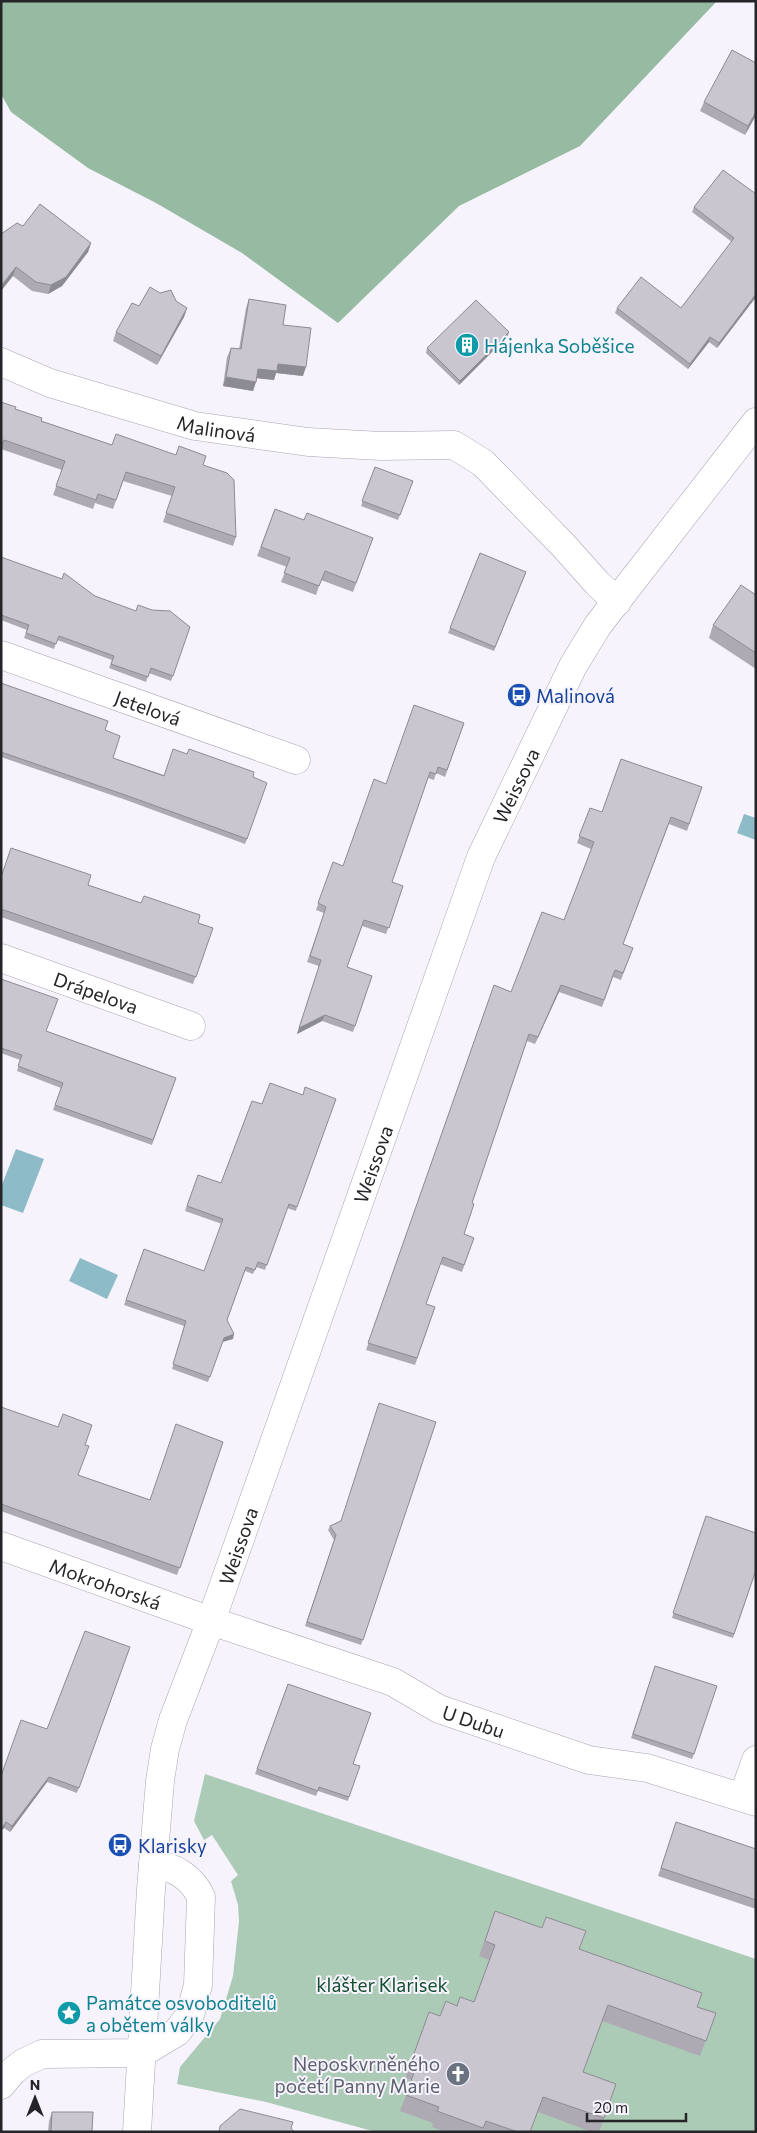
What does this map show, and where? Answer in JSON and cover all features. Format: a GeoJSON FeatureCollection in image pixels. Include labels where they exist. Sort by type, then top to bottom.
{"type":"FeatureCollection","features":[{"type":"Feature","properties":{"kind":"street","name":"Malinová"},"geometry":{"type":"LineString","coordinates":[[1,362],[50,383],[195,426],[308,442],[381,446],[454,446],[483,463],[617,602]]}},
{"type":"Feature","properties":{"kind":"street","name":"Weissova"},"geometry":{"type":"LineString","coordinates":[[137,2132],[154,1854],[165,1749],[173,1720],[211,1621],[481,857],[573,666],[598,625],[756,422]]}},
{"type":"Feature","properties":{"kind":"street","name":"Jetelová"},"geometry":{"type":"LineString","coordinates":[[1,655],[296,760]]}},
{"type":"Feature","properties":{"kind":"street","name":"Drápelova"},"geometry":{"type":"LineString","coordinates":[[1,958],[191,1026]]}},
{"type":"Feature","properties":{"kind":"street","name":"Mokrohorská"},"geometry":{"type":"LineString","coordinates":[[1,1546],[211,1621]]}},
{"type":"Feature","properties":{"kind":"street","name":"U Dubu"},"geometry":{"type":"LineString","coordinates":[[211,1621],[392,1682],[440,1708],[589,1760],[647,1768],[750,1799],[756,1760]]}},
{"type":"Feature","properties":{"kind":"street"},"geometry":{"type":"LineString","coordinates":[[1,2085],[23,2063],[42,2054],[142,2053],[177,2032],[190,2015],[198,1985],[202,1897],[195,1884],[154,1854]]}},
{"type":"Feature","properties":{"kind":"green space"},"geometry":{"type":"Polygon","coordinates":[[[1,1],[717,1],[580,146],[459,206],[338,323],[242,253],[156,203],[88,168],[11,112],[1,94],[1,1]]]}},
{"type":"Feature","properties":{"kind":"green space","name":"klášter Klarisek"},"geometry":{"type":"Polygon","coordinates":[[[205,1774],[756,1959],[756,2132],[376,2132],[266,2102],[177,2084],[180,2067],[220,2019],[233,1976],[239,1921],[238,1905],[231,1881],[238,1875],[212,1835],[204,1840],[194,1821],[205,1774]]]}},
{"type":"Feature","properties":{"kind":"water"},"geometry":{"type":"Polygon","coordinates":[[[744,814],[756,818],[756,840],[737,833],[744,814]]]}},
{"type":"Feature","properties":{"kind":"water"},"geometry":{"type":"Polygon","coordinates":[[[16,1149],[44,1159],[23,1213],[1,1205],[1,1187],[16,1149]]]}},
{"type":"Feature","properties":{"kind":"water"},"geometry":{"type":"Polygon","coordinates":[[[80,1258],[118,1275],[107,1299],[69,1281],[80,1258]]]}},
{"type":"Feature","properties":{"kind":"building"},"geometry":{"type":"Polygon","coordinates":[[[732,50],[756,63],[756,112],[748,126],[704,102],[732,50]]]}},
{"type":"Feature","properties":{"kind":"building"},"geometry":{"type":"Polygon","coordinates":[[[723,170],[756,194],[756,294],[719,343],[710,337],[690,364],[617,308],[641,277],[681,308],[734,238],[694,207],[723,170]]]}},
{"type":"Feature","properties":{"kind":"building"},"geometry":{"type":"Polygon","coordinates":[[[40,204],[91,243],[66,277],[51,285],[36,282],[16,267],[1,286],[1,234],[17,223],[23,226],[40,204]]]}},
{"type":"Feature","properties":{"kind":"building"},"geometry":{"type":"Polygon","coordinates":[[[150,287],[160,293],[171,290],[176,301],[187,308],[161,356],[116,332],[132,303],[139,306],[150,287]]]}},
{"type":"Feature","properties":{"kind":"building"},"geometry":{"type":"Polygon","coordinates":[[[249,299],[286,305],[283,325],[311,328],[306,367],[278,364],[277,371],[258,369],[256,382],[226,377],[231,348],[241,349],[249,299]]]}},
{"type":"Feature","properties":{"kind":"building","name":"Hájenka Soběšice"},"geometry":{"type":"Polygon","coordinates":[[[476,300],[509,332],[460,381],[427,348],[476,300]]]}},
{"type":"Feature","properties":{"kind":"building"},"geometry":{"type":"Polygon","coordinates":[[[1,402],[42,418],[41,421],[112,445],[116,434],[176,455],[179,446],[206,456],[203,465],[227,473],[234,480],[236,537],[166,513],[175,487],[126,472],[116,500],[98,494],[96,500],[56,486],[65,461],[4,440],[1,447],[1,402]]]}},
{"type":"Feature","properties":{"kind":"building"},"geometry":{"type":"Polygon","coordinates":[[[375,467],[413,481],[400,515],[362,501],[375,467]]]}},
{"type":"Feature","properties":{"kind":"building"},"geometry":{"type":"Polygon","coordinates":[[[275,509],[304,520],[307,513],[373,538],[356,583],[325,571],[319,586],[284,573],[290,558],[261,547],[275,509]]]}},
{"type":"Feature","properties":{"kind":"building"},"geometry":{"type":"Polygon","coordinates":[[[480,553],[526,572],[495,647],[450,628],[480,553]]]}},
{"type":"Feature","properties":{"kind":"building"},"geometry":{"type":"Polygon","coordinates":[[[1,557],[62,579],[64,573],[95,596],[136,611],[138,605],[152,610],[170,611],[190,627],[173,676],[151,668],[148,677],[111,664],[114,656],[59,636],[56,644],[26,633],[29,625],[1,615],[1,557]]]}},
{"type":"Feature","properties":{"kind":"building"},"geometry":{"type":"Polygon","coordinates":[[[741,585],[756,595],[756,653],[713,625],[741,585]]]}},
{"type":"Feature","properties":{"kind":"building"},"geometry":{"type":"Polygon","coordinates":[[[1,683],[108,721],[105,730],[120,736],[113,758],[164,776],[173,749],[187,754],[189,749],[254,772],[253,777],[267,783],[247,839],[1,752],[1,683]]]}},
{"type":"Feature","properties":{"kind":"building"},"geometry":{"type":"Polygon","coordinates":[[[414,705],[464,723],[447,770],[438,767],[436,774],[430,772],[392,882],[403,886],[389,928],[364,920],[347,967],[372,976],[355,1026],[325,1015],[299,1028],[321,960],[310,956],[326,907],[318,903],[333,862],[343,866],[374,779],[386,784],[414,705]]]}},
{"type":"Feature","properties":{"kind":"building"},"geometry":{"type":"Polygon","coordinates":[[[621,759],[702,787],[689,824],[671,817],[623,944],[633,948],[623,973],[615,970],[604,1000],[561,985],[538,1037],[529,1034],[472,1203],[474,1204],[464,1234],[474,1238],[464,1265],[443,1257],[426,1304],[435,1307],[417,1358],[368,1343],[494,985],[511,992],[542,912],[564,920],[594,842],[579,836],[590,808],[602,812],[621,759]]]}},
{"type":"Feature","properties":{"kind":"building"},"geometry":{"type":"Polygon","coordinates":[[[11,848],[91,875],[88,885],[141,903],[144,896],[200,915],[198,923],[213,928],[196,977],[1,909],[1,877],[11,848]]]}},
{"type":"Feature","properties":{"kind":"building"},"geometry":{"type":"Polygon","coordinates":[[[1,979],[58,999],[46,1031],[176,1078],[153,1140],[55,1105],[63,1083],[18,1066],[22,1055],[1,1048],[1,979]]]}},
{"type":"Feature","properties":{"kind":"building"},"geometry":{"type":"Polygon","coordinates":[[[270,1083],[303,1095],[305,1087],[336,1099],[297,1207],[289,1204],[267,1265],[258,1262],[255,1270],[246,1267],[227,1320],[234,1334],[224,1338],[210,1377],[173,1364],[186,1321],[126,1300],[144,1249],[204,1271],[223,1219],[187,1206],[198,1175],[221,1183],[252,1101],[262,1104],[270,1083]]]}},
{"type":"Feature","properties":{"kind":"building"},"geometry":{"type":"Polygon","coordinates":[[[379,1403],[436,1422],[363,1640],[307,1622],[336,1535],[330,1526],[341,1521],[379,1403]]]}},
{"type":"Feature","properties":{"kind":"building"},"geometry":{"type":"Polygon","coordinates":[[[1,1407],[58,1427],[63,1414],[92,1425],[85,1445],[89,1446],[78,1475],[150,1500],[176,1424],[223,1442],[180,1568],[1,1504],[1,1407]]]}},
{"type":"Feature","properties":{"kind":"building"},"geometry":{"type":"Polygon","coordinates":[[[706,1516],[756,1533],[756,1570],[734,1634],[673,1613],[706,1516]]]}},
{"type":"Feature","properties":{"kind":"building"},"geometry":{"type":"Polygon","coordinates":[[[85,1631],[130,1647],[79,1788],[49,1777],[12,1826],[6,1822],[1,1829],[1,1776],[21,1720],[47,1729],[85,1631]]]}},
{"type":"Feature","properties":{"kind":"building"},"geometry":{"type":"Polygon","coordinates":[[[655,1666],[717,1686],[694,1754],[633,1734],[655,1666]]]}},
{"type":"Feature","properties":{"kind":"building"},"geometry":{"type":"Polygon","coordinates":[[[288,1684],[371,1713],[353,1764],[360,1766],[349,1797],[319,1787],[318,1791],[257,1769],[288,1684]]]}},
{"type":"Feature","properties":{"kind":"building"},"geometry":{"type":"Polygon","coordinates":[[[676,1822],[756,1849],[756,1900],[661,1868],[676,1822]]]}},
{"type":"Feature","properties":{"kind":"building"},"geometry":{"type":"Polygon","coordinates":[[[495,1911],[542,1928],[546,1917],[586,1931],[579,1949],[702,1993],[697,2007],[716,2013],[706,2041],[608,2005],[583,2072],[616,2084],[604,2118],[543,2097],[530,2132],[518,2132],[486,2121],[483,2128],[437,2111],[439,2107],[406,2095],[417,2064],[411,2062],[429,2012],[440,2016],[446,2001],[457,2006],[460,1997],[474,2002],[495,1945],[485,1941],[495,1911]]]}},
{"type":"Feature","properties":{"kind":"building"},"geometry":{"type":"Polygon","coordinates":[[[240,2109],[293,2122],[291,2128],[294,2132],[219,2132],[220,2126],[240,2109]]]}},
{"type":"Feature","properties":{"kind":"building"},"geometry":{"type":"Polygon","coordinates":[[[52,2112],[93,2112],[92,2132],[51,2132],[52,2112]]]}},
{"type":"Feature","properties":{"kind":"place","name":"Hájenka Soběšice"},"geometry":{"type":"Point","coordinates":[467,345]}},
{"type":"Feature","properties":{"kind":"place","name":"Malinová"},"geometry":{"type":"Point","coordinates":[519,695]}},
{"type":"Feature","properties":{"kind":"place","name":"Klarisky"},"geometry":{"type":"Point","coordinates":[120,1845]}},
{"type":"Feature","properties":{"kind":"place","name":"Památce osvoboditelů a obětem války"},"geometry":{"type":"Point","coordinates":[69,2013]}},
{"type":"Feature","properties":{"kind":"place","name":"Neposkvrněného početí Panny Marie"},"geometry":{"type":"Point","coordinates":[458,2074]}}]}
